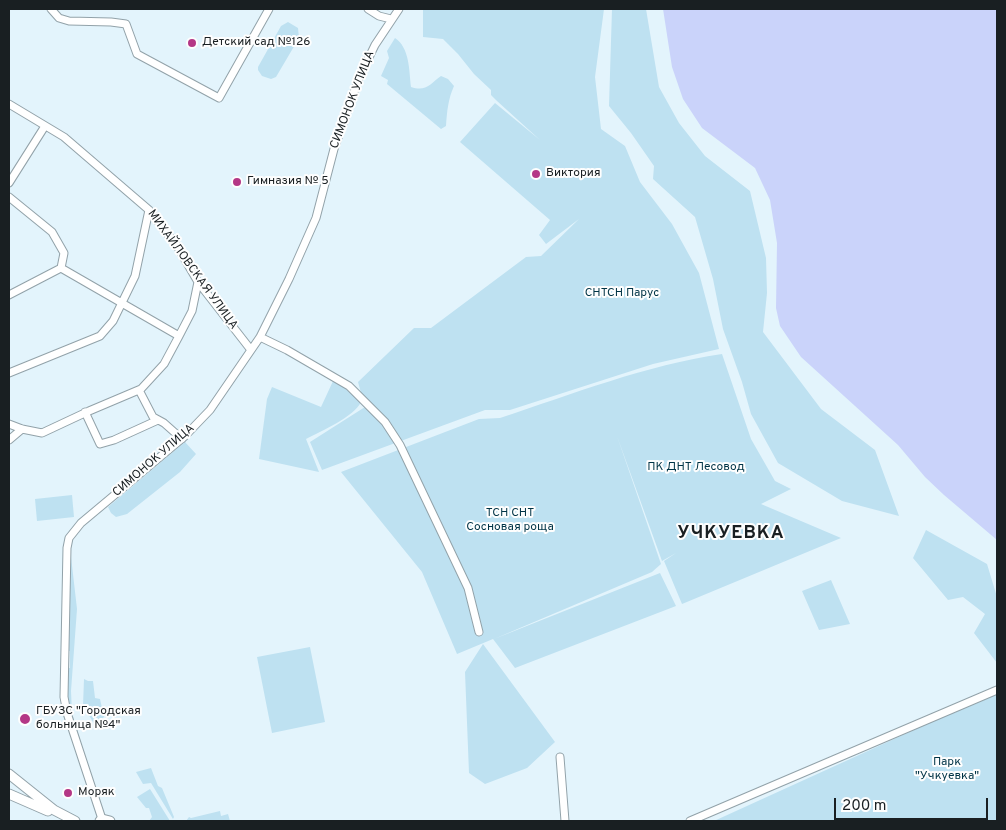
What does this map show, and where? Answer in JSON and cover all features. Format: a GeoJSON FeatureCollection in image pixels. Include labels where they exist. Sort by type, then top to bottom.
{"type":"FeatureCollection","features":[{"type":"Feature","properties":{"kind":"main road"},"geometry":{"type":"LineString","coordinates":[[9,774],[42,805],[66,821]]}},
{"type":"Feature","properties":{"kind":"main road"},"geometry":{"type":"LineString","coordinates":[[9,794],[42,805],[75,821]]}},
{"type":"Feature","properties":{"kind":"street"},"geometry":{"type":"LineString","coordinates":[[51,9],[59,18],[69,21],[126,24],[137,54],[219,98],[269,9]]}},
{"type":"Feature","properties":{"kind":"street"},"geometry":{"type":"LineString","coordinates":[[368,9],[379,16],[391,20]]}},
{"type":"Feature","properties":{"kind":"street","name":"СИМОНОК УЛИЦА"},"geometry":{"type":"LineString","coordinates":[[104,821],[67,713],[64,697],[66,568],[69,538],[81,523],[182,439],[210,410],[260,337],[289,279],[316,218],[334,149],[359,78],[368,58],[398,9]]}},
{"type":"Feature","properties":{"kind":"street","name":"МИХАЙЛОВСКАЯ УЛИЦА"},"geometry":{"type":"LineString","coordinates":[[9,104],[64,137],[149,210],[177,246],[198,282],[251,350]]}},
{"type":"Feature","properties":{"kind":"street"},"geometry":{"type":"LineString","coordinates":[[9,183],[45,126]]}},
{"type":"Feature","properties":{"kind":"street"},"geometry":{"type":"LineString","coordinates":[[9,197],[52,232],[64,253],[61,268]]}},
{"type":"Feature","properties":{"kind":"street"},"geometry":{"type":"LineString","coordinates":[[9,373],[100,336],[113,321],[135,276],[149,210]]}},
{"type":"Feature","properties":{"kind":"street"},"geometry":{"type":"LineString","coordinates":[[9,295],[61,268]]}},
{"type":"Feature","properties":{"kind":"street"},"geometry":{"type":"LineString","coordinates":[[61,268],[179,336]]}},
{"type":"Feature","properties":{"kind":"street"},"geometry":{"type":"LineString","coordinates":[[9,424],[42,434],[85,412],[139,390],[164,364],[192,311],[198,282]]}},
{"type":"Feature","properties":{"kind":"street"},"geometry":{"type":"LineString","coordinates":[[260,337],[287,350],[349,386],[385,422],[400,445],[468,588],[479,632]]}},
{"type":"Feature","properties":{"kind":"street"},"geometry":{"type":"LineString","coordinates":[[139,390],[153,417],[164,423],[182,439]]}},
{"type":"Feature","properties":{"kind":"street"},"geometry":{"type":"LineString","coordinates":[[85,412],[100,444],[114,440],[158,420]]}},
{"type":"Feature","properties":{"kind":"street"},"geometry":{"type":"LineString","coordinates":[[9,440],[22,429]]}},
{"type":"Feature","properties":{"kind":"street"},"geometry":{"type":"LineString","coordinates":[[690,821],[997,690]]}},
{"type":"Feature","properties":{"kind":"street"},"geometry":{"type":"LineString","coordinates":[[560,757],[566,821]]}},
{"type":"Feature","properties":{"kind":"green space","name":"СНТСН Парус"},"geometry":{"type":"Polygon","coordinates":[[[423,9],[604,9],[595,77],[601,129],[625,146],[640,182],[672,224],[699,273],[719,349],[653,364],[510,410],[485,410],[322,470],[310,442],[365,407],[358,382],[414,328],[431,328],[526,257],[541,256],[579,219],[546,244],[539,235],[550,220],[460,142],[495,103],[540,140],[491,95],[491,90],[443,39],[423,37],[423,9]]]}},
{"type":"Feature","properties":{"kind":"green space"},"geometry":{"type":"Polygon","coordinates":[[[612,9],[646,9],[659,87],[679,123],[705,156],[750,191],[766,258],[767,293],[763,332],[821,409],[875,450],[899,516],[842,501],[778,463],[751,414],[723,329],[713,279],[695,217],[653,179],[654,166],[609,106],[612,9]]]}},
{"type":"Feature","properties":{"kind":"green space"},"geometry":{"type":"Polygon","coordinates":[[[288,22],[298,28],[299,38],[276,77],[271,79],[262,76],[258,67],[281,26],[288,22]]]}},
{"type":"Feature","properties":{"kind":"green space"},"geometry":{"type":"Polygon","coordinates":[[[395,38],[400,42],[406,54],[411,87],[424,88],[441,76],[448,79],[454,86],[447,111],[446,126],[441,129],[387,84],[388,80],[381,76],[389,58],[387,51],[395,38]]]}},
{"type":"Feature","properties":{"kind":"green space"},"geometry":{"type":"Polygon","coordinates":[[[722,354],[751,439],[775,481],[791,489],[761,504],[841,538],[682,604],[664,561],[676,553],[662,561],[617,436],[661,564],[652,572],[494,639],[660,573],[676,606],[515,668],[493,639],[457,654],[422,572],[341,472],[479,419],[500,418],[638,373],[666,365],[722,354]]]}},
{"type":"Feature","properties":{"kind":"green space"},"geometry":{"type":"Polygon","coordinates":[[[334,379],[361,402],[352,413],[306,439],[319,472],[259,459],[267,399],[272,387],[321,407],[334,379]]]}},
{"type":"Feature","properties":{"kind":"green space"},"geometry":{"type":"Polygon","coordinates":[[[185,442],[196,454],[180,472],[127,514],[116,517],[111,513],[108,507],[185,442]]]}},
{"type":"Feature","properties":{"kind":"green space"},"geometry":{"type":"Polygon","coordinates":[[[72,495],[74,517],[37,521],[35,499],[72,495]]]}},
{"type":"Feature","properties":{"kind":"green space"},"geometry":{"type":"Polygon","coordinates":[[[926,530],[987,564],[997,597],[997,663],[974,633],[985,614],[963,597],[948,600],[913,558],[926,530]]]}},
{"type":"Feature","properties":{"kind":"green space"},"geometry":{"type":"Polygon","coordinates":[[[68,547],[70,548],[77,609],[71,691],[72,713],[80,739],[77,740],[68,712],[66,668],[70,668],[70,651],[67,651],[68,547]]]}},
{"type":"Feature","properties":{"kind":"green space"},"geometry":{"type":"Polygon","coordinates":[[[831,580],[850,624],[819,630],[802,591],[831,580]]]}},
{"type":"Feature","properties":{"kind":"green space"},"geometry":{"type":"Polygon","coordinates":[[[483,644],[555,742],[527,768],[485,784],[469,773],[465,672],[483,644]]]}},
{"type":"Feature","properties":{"kind":"green space"},"geometry":{"type":"Polygon","coordinates":[[[310,647],[325,722],[272,733],[257,657],[310,647]]]}},
{"type":"Feature","properties":{"kind":"green space"},"geometry":{"type":"Polygon","coordinates":[[[84,679],[93,681],[95,698],[100,699],[104,717],[95,725],[83,706],[84,679]]]}},
{"type":"Feature","properties":{"kind":"green space","name":"Парк \"Учкуевка\""},"geometry":{"type":"Polygon","coordinates":[[[997,692],[997,821],[714,821],[927,724],[989,698],[997,692]]]}},
{"type":"Feature","properties":{"kind":"green space"},"geometry":{"type":"Polygon","coordinates":[[[151,768],[158,786],[162,788],[174,817],[173,819],[151,783],[143,784],[136,772],[151,768]]]}},
{"type":"Feature","properties":{"kind":"green space"},"geometry":{"type":"Polygon","coordinates":[[[150,789],[170,821],[149,821],[152,817],[149,808],[146,808],[137,797],[150,789]]]}},
{"type":"Feature","properties":{"kind":"green space"},"geometry":{"type":"Polygon","coordinates":[[[220,811],[221,816],[228,814],[230,821],[186,821],[189,817],[220,811]]]}},
{"type":"Feature","properties":{"kind":"shaded area"},"geometry":{"type":"Polygon","coordinates":[[[663,9],[997,9],[997,540],[944,495],[925,477],[898,445],[801,357],[780,326],[776,308],[777,243],[770,200],[755,168],[702,128],[683,99],[672,67],[663,9]]]}},
{"type":"Feature","properties":{"kind":"place","name":"Детский сад №126"},"geometry":{"type":"Point","coordinates":[192,43]}},
{"type":"Feature","properties":{"kind":"place","name":"Виктория"},"geometry":{"type":"Point","coordinates":[536,174]}},
{"type":"Feature","properties":{"kind":"place","name":"Гимназия № 5"},"geometry":{"type":"Point","coordinates":[237,182]}},
{"type":"Feature","properties":{"kind":"place","name":"ГБУЗС \"Городская больница №4\""},"geometry":{"type":"Point","coordinates":[25,719]}},
{"type":"Feature","properties":{"kind":"place","name":"Моряк"},"geometry":{"type":"Point","coordinates":[68,793]}},
{"type":"Feature","properties":{"kind":"district","name":"УЧКУЕВКА"},"geometry":{"type":"Point","coordinates":[731,534]}},
{"type":"Feature","properties":{"kind":"park label","name":"ПК ДНТ Лесовод"},"geometry":{"type":"Point","coordinates":[696,468]}},
{"type":"Feature","properties":{"kind":"park label","name":"ТСН СНТ Сосновая роща"},"geometry":{"type":"Point","coordinates":[510,521]}}]}
